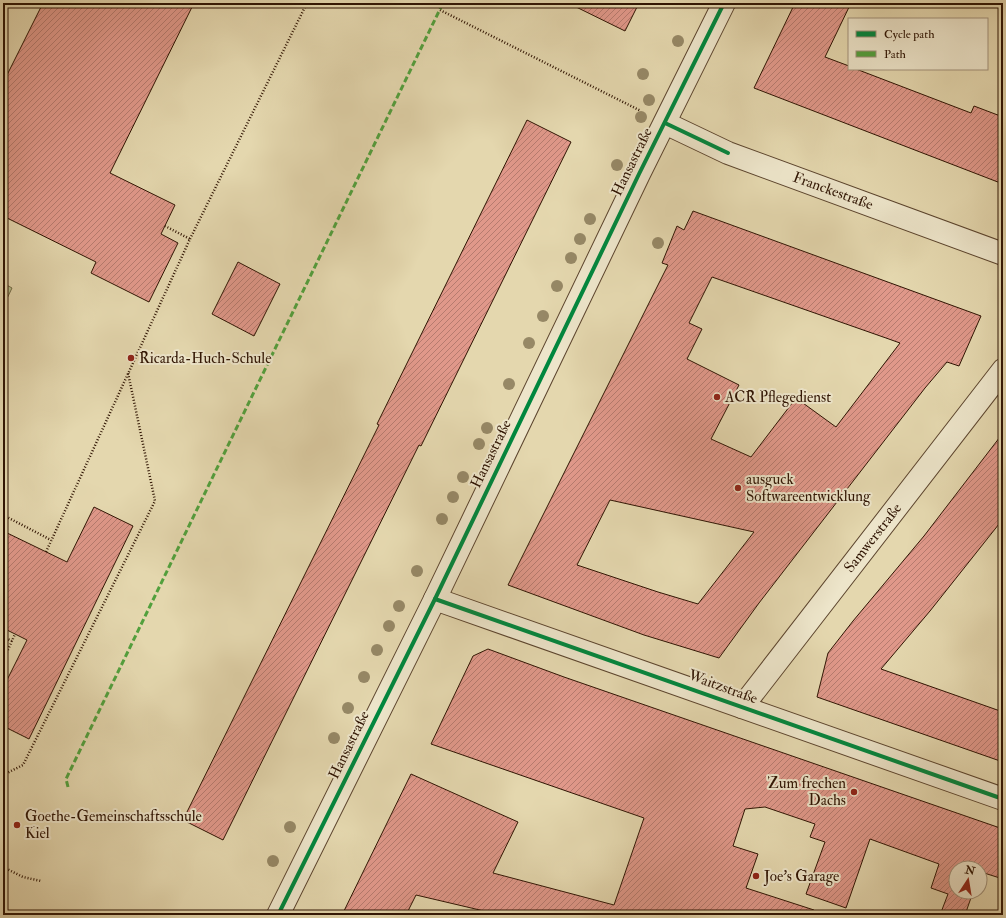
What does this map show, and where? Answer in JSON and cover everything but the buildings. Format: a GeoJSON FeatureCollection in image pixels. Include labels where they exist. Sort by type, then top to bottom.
{"type":"FeatureCollection","features":[{"type":"Feature","properties":{"kind":"street","name":"Hansastraße"},"geometry":{"type":"LineString","coordinates":[[278,915],[435,599],[724,3]]}},
{"type":"Feature","properties":{"kind":"street","name":"Franckestraße"},"geometry":{"type":"LineString","coordinates":[[665,123],[728,153],[1003,254]]}},
{"type":"Feature","properties":{"kind":"street","name":"Samwerstraße"},"geometry":{"type":"LineString","coordinates":[[742,707],[1003,370]]}},
{"type":"Feature","properties":{"kind":"street","name":"Waitzstraße"},"geometry":{"type":"LineString","coordinates":[[435,599],[1003,799]]}},
{"type":"Feature","properties":{"kind":"path"},"geometry":{"type":"LineString","coordinates":[[46,552],[190,239],[307,3]]}},
{"type":"Feature","properties":{"kind":"path"},"geometry":{"type":"LineString","coordinates":[[440,10],[665,123]]}},
{"type":"Feature","properties":{"kind":"path"},"geometry":{"type":"LineString","coordinates":[[165,226],[190,239]]}},
{"type":"Feature","properties":{"kind":"path"},"geometry":{"type":"LineString","coordinates":[[3,775],[23,765],[155,500],[128,373]]}},
{"type":"Feature","properties":{"kind":"path"},"geometry":{"type":"LineString","coordinates":[[3,515],[52,540]]}},
{"type":"Feature","properties":{"kind":"path"},"geometry":{"type":"LineString","coordinates":[[3,661],[15,634]]}},
{"type":"Feature","properties":{"kind":"path"},"geometry":{"type":"LineString","coordinates":[[3,637],[12,642]]}},
{"type":"Feature","properties":{"kind":"path"},"geometry":{"type":"LineString","coordinates":[[3,867],[23,877],[41,881]]}},
{"type":"Feature","properties":{"kind":"green space"},"geometry":{"type":"Polygon","coordinates":[[[3,283],[12,288],[3,307],[3,283]]]}},
{"type":"Feature","properties":{"kind":"marked path"},"geometry":{"type":"LineString","coordinates":[[68,787],[66,779],[443,3]]}},
{"type":"Feature","properties":{"kind":"cycle path"},"geometry":{"type":"LineString","coordinates":[[278,915],[435,599],[639,174],[724,3]]}},
{"type":"Feature","properties":{"kind":"cycle path"},"geometry":{"type":"LineString","coordinates":[[665,123],[728,153]]}},
{"type":"Feature","properties":{"kind":"cycle path"},"geometry":{"type":"LineString","coordinates":[[435,599],[1003,799]]}},
{"type":"Feature","properties":{"kind":"place","name":"Ricarda-Huch-Schule"},"geometry":{"type":"Point","coordinates":[131,358]}},
{"type":"Feature","properties":{"kind":"place","name":"ACR Pflegedienst"},"geometry":{"type":"Point","coordinates":[717,397]}},
{"type":"Feature","properties":{"kind":"place","name":"ausguck Softwareentwicklung"},"geometry":{"type":"Point","coordinates":[738,488]}},
{"type":"Feature","properties":{"kind":"place","name":"Zum frechen Dachs"},"geometry":{"type":"Point","coordinates":[854,792]}},
{"type":"Feature","properties":{"kind":"place","name":"Goethe-Gemeinschaftsschule Kiel"},"geometry":{"type":"Point","coordinates":[17,825]}},
{"type":"Feature","properties":{"kind":"place","name":"Joe's Garage"},"geometry":{"type":"Point","coordinates":[756,876]}}]}
